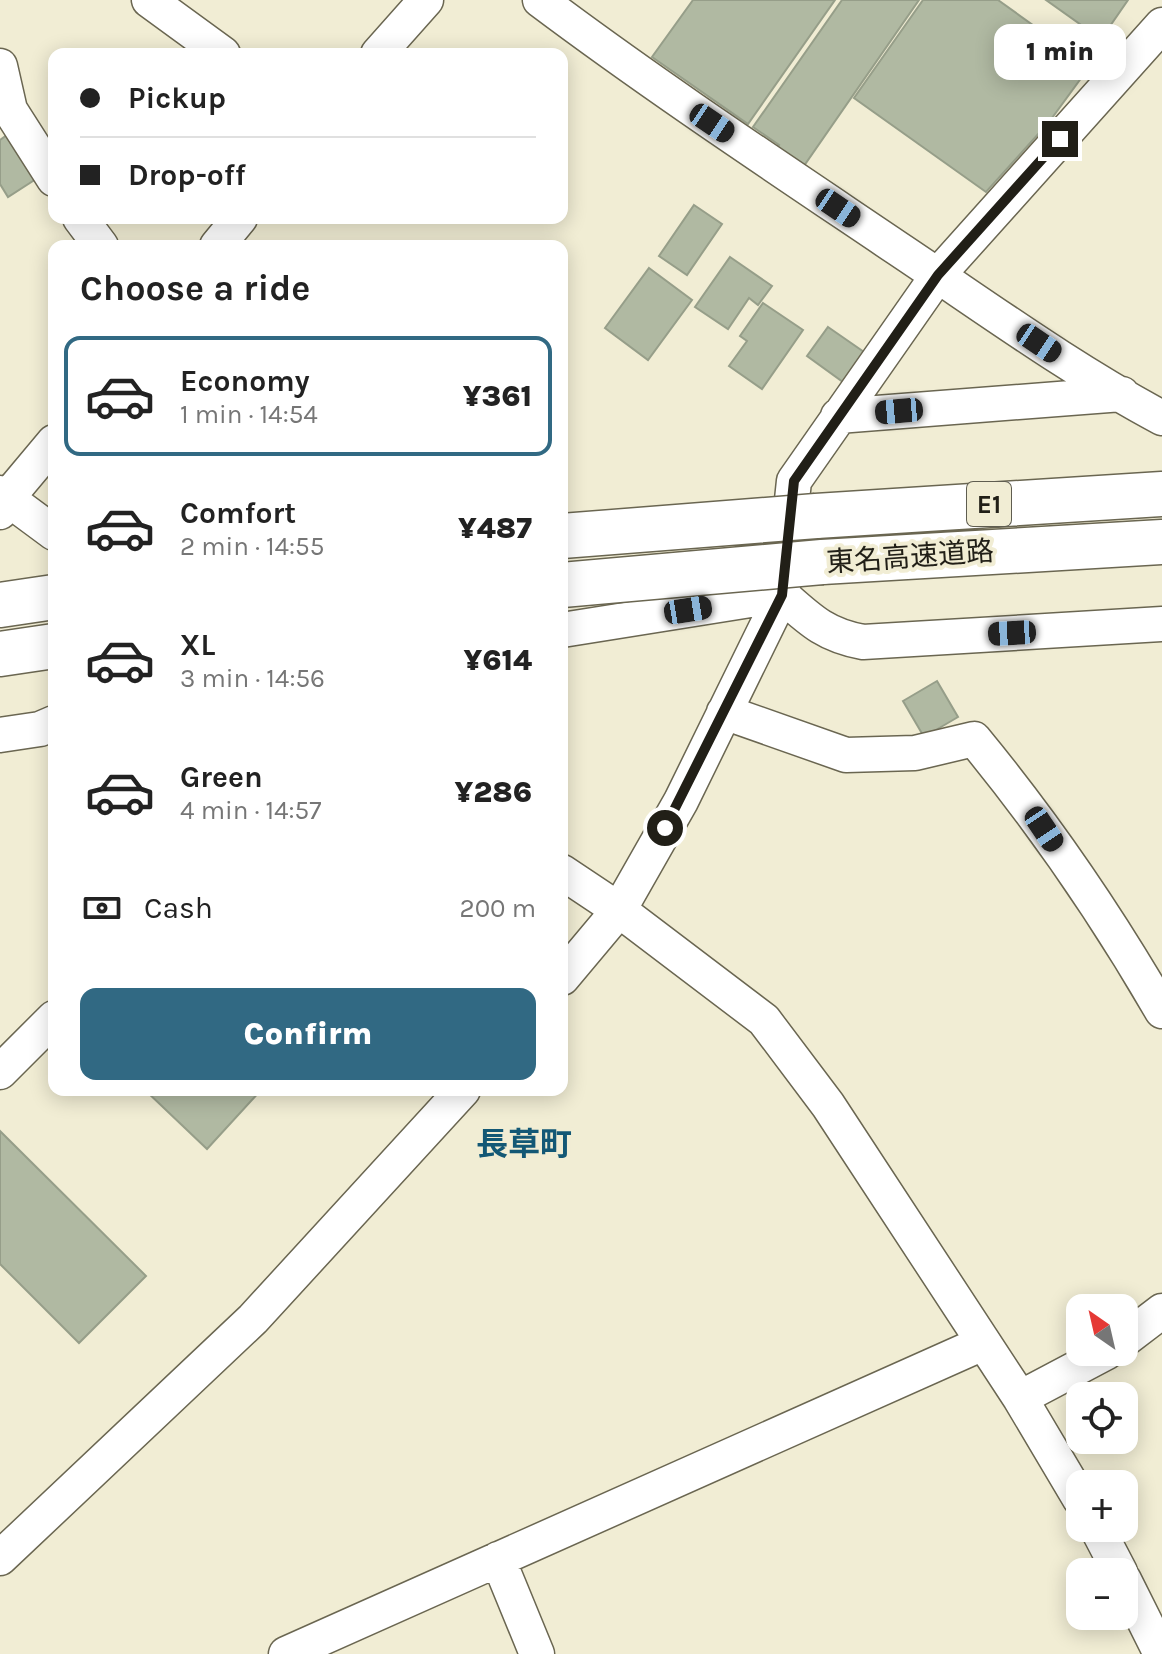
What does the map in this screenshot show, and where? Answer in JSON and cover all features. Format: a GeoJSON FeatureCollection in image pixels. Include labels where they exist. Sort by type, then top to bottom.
{"type":"FeatureCollection","features":[{"type":"Feature","properties":{"kind":"highway","name":"東名高速道路"},"geometry":{"type":"LineString","coordinates":[[568,536],[1162,494]]}},
{"type":"Feature","properties":{"kind":"highway","name":"東名高速道路"},"geometry":{"type":"LineString","coordinates":[[568,584],[822,562],[1162,542]]}},
{"type":"Feature","properties":{"kind":"highway"},"geometry":{"type":"LineString","coordinates":[[0,654],[48,647]]}},
{"type":"Feature","properties":{"kind":"street"},"geometry":{"type":"LineString","coordinates":[[149,0],[215,48]]}},
{"type":"Feature","properties":{"kind":"street"},"geometry":{"type":"LineString","coordinates":[[383,48],[426,0]]}},
{"type":"Feature","properties":{"kind":"street"},"geometry":{"type":"LineString","coordinates":[[540,0],[637,73],[1116,394],[1162,418]]}},
{"type":"Feature","properties":{"kind":"street"},"geometry":{"type":"LineString","coordinates":[[568,971],[619,910],[681,801],[782,595],[794,481],[938,275],[1162,25]]}},
{"type":"Feature","properties":{"kind":"street"},"geometry":{"type":"LineString","coordinates":[[0,66],[5,113],[48,171]]}},
{"type":"Feature","properties":{"kind":"street"},"geometry":{"type":"LineString","coordinates":[[222,240],[235,224]]}},
{"type":"Feature","properties":{"kind":"street"},"geometry":{"type":"LineString","coordinates":[[838,416],[1116,394],[1162,396]]}},
{"type":"Feature","properties":{"kind":"street"},"geometry":{"type":"LineString","coordinates":[[48,449],[2,501],[48,529]]}},
{"type":"Feature","properties":{"kind":"street"},"geometry":{"type":"LineString","coordinates":[[568,629],[782,595],[825,632],[863,642],[1162,624]]}},
{"type":"Feature","properties":{"kind":"street"},"geometry":{"type":"LineString","coordinates":[[724,712],[846,755],[915,753],[974,739],[1027,803],[1130,955],[1162,1011]]}},
{"type":"Feature","properties":{"kind":"street"},"geometry":{"type":"LineString","coordinates":[[0,735],[48,726]]}},
{"type":"Feature","properties":{"kind":"street"},"geometry":{"type":"LineString","coordinates":[[568,876],[619,910],[764,1020],[828,1105],[1020,1398],[1066,1475]]}},
{"type":"Feature","properties":{"kind":"street"},"geometry":{"type":"LineString","coordinates":[[0,1072],[48,1024]]}},
{"type":"Feature","properties":{"kind":"street"},"geometry":{"type":"LineString","coordinates":[[0,1558],[253,1319],[457,1096]]}},
{"type":"Feature","properties":{"kind":"street"},"geometry":{"type":"LineString","coordinates":[[1138,1329],[1162,1311]]}},
{"type":"Feature","properties":{"kind":"street"},"geometry":{"type":"LineString","coordinates":[[286,1654],[983,1343]]}},
{"type":"Feature","properties":{"kind":"street"},"geometry":{"type":"LineString","coordinates":[[1020,1398],[1081,1366]]}},
{"type":"Feature","properties":{"kind":"street"},"geometry":{"type":"LineString","coordinates":[[498,1559],[537,1654]]}},
{"type":"Feature","properties":{"kind":"street"},"geometry":{"type":"LineString","coordinates":[[1138,1608],[1161,1654]]}},
{"type":"Feature","properties":{"kind":"building"},"geometry":{"type":"Polygon","coordinates":[[[693,0],[835,0],[748,124],[652,57],[693,0]]]}},
{"type":"Feature","properties":{"kind":"building"},"geometry":{"type":"Polygon","coordinates":[[[842,0],[919,0],[799,173],[772,154],[779,145],[753,127],[842,0]]]}},
{"type":"Feature","properties":{"kind":"building"},"geometry":{"type":"Polygon","coordinates":[[[923,0],[998,0],[1090,66],[1049,122],[986,192],[854,98],[923,0]]]}},
{"type":"Feature","properties":{"kind":"building"},"geometry":{"type":"Polygon","coordinates":[[[1046,0],[1128,0],[1101,39],[1046,0]]]}},
{"type":"Feature","properties":{"kind":"building"},"geometry":{"type":"Polygon","coordinates":[[[7,135],[36,179],[8,197],[0,184],[0,140],[7,135]]]}},
{"type":"Feature","properties":{"kind":"building"},"geometry":{"type":"Polygon","coordinates":[[[694,205],[722,224],[687,275],[659,256],[694,205]]]}},
{"type":"Feature","properties":{"kind":"building"},"geometry":{"type":"Polygon","coordinates":[[[730,257],[772,286],[758,305],[749,298],[728,329],[695,307],[730,257]]]}},
{"type":"Feature","properties":{"kind":"building"},"geometry":{"type":"Polygon","coordinates":[[[649,268],[692,300],[648,360],[605,328],[649,268]]]}},
{"type":"Feature","properties":{"kind":"building"},"geometry":{"type":"Polygon","coordinates":[[[763,303],[803,330],[762,389],[729,366],[747,341],[740,336],[763,303]]]}},
{"type":"Feature","properties":{"kind":"building"},"geometry":{"type":"Polygon","coordinates":[[[828,327],[864,352],[843,382],[807,356],[828,327]]]}},
{"type":"Feature","properties":{"kind":"building"},"geometry":{"type":"Polygon","coordinates":[[[937,681],[958,717],[924,737],[903,701],[937,681]]]}},
{"type":"Feature","properties":{"kind":"building"},"geometry":{"type":"Polygon","coordinates":[[[151,1096],[256,1096],[207,1149],[151,1096]]]}},
{"type":"Feature","properties":{"kind":"building"},"geometry":{"type":"Polygon","coordinates":[[[0,1131],[146,1276],[79,1343],[0,1264],[0,1131]]]}},
{"type":"Feature","properties":{"kind":"district","name":"長草町"},"geometry":{"type":"Point","coordinates":[524,1144]}},
{"type":"Feature","properties":{"kind":"route"},"geometry":{"type":"LineString","coordinates":[[665,828],[782,595],[794,481],[938,275],[1060,139]]}}]}
